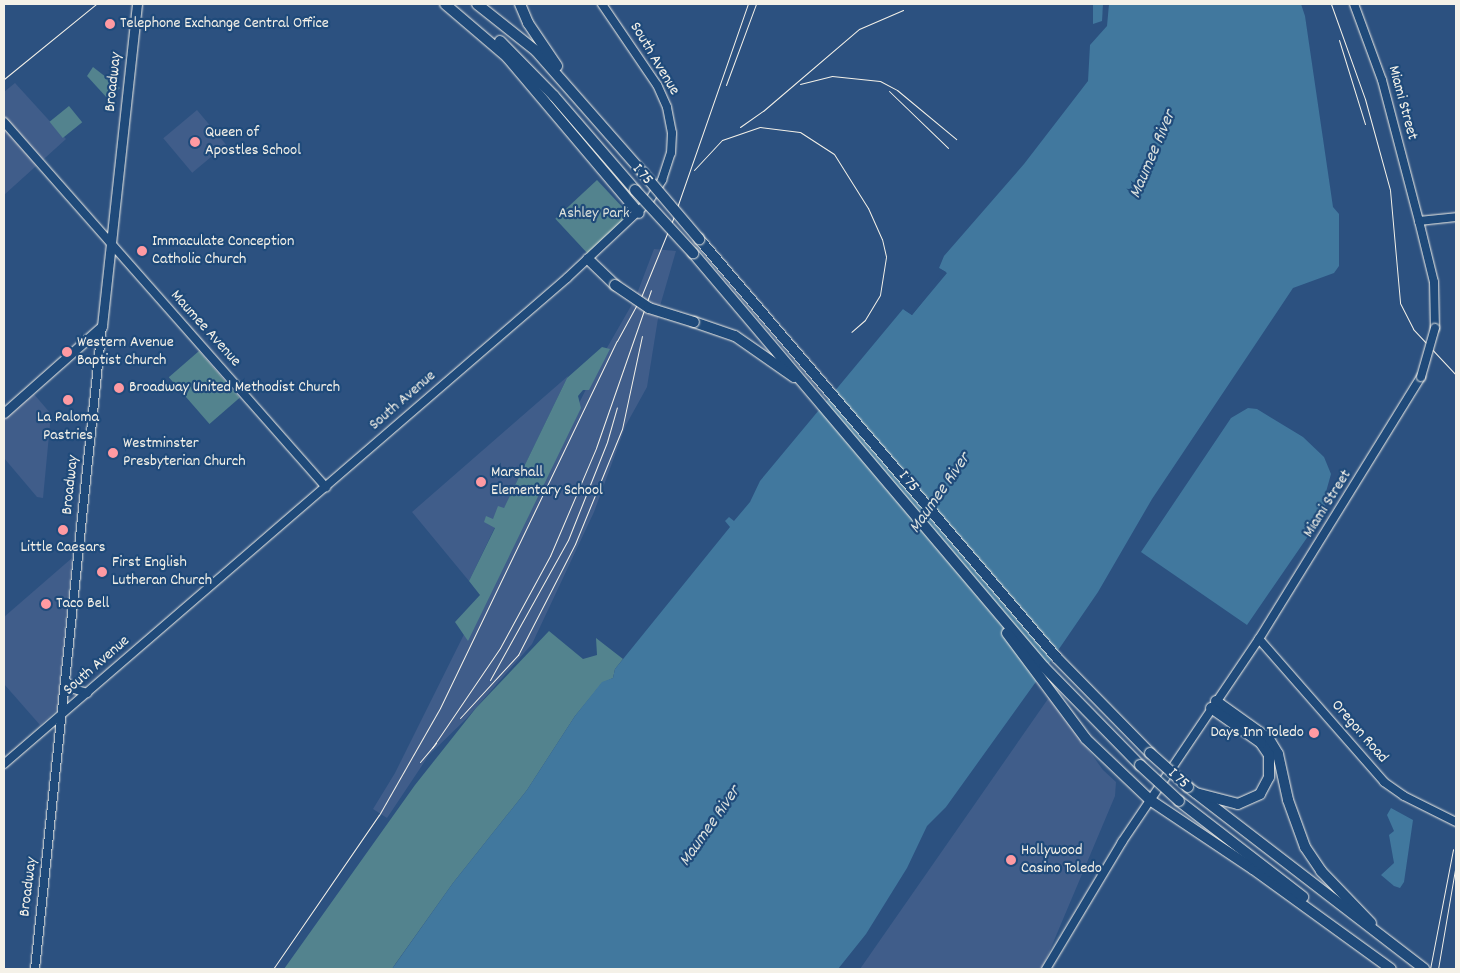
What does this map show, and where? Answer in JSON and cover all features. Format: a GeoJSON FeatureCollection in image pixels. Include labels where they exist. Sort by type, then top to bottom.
{"type":"FeatureCollection","features":[{"type":"Feature","properties":{"kind":"highway","name":"I 75"},"geometry":{"type":"LineString","coordinates":[[447,4],[514,54],[693,253],[1064,689],[1140,765],[1180,801],[1395,969]]}},
{"type":"Feature","properties":{"kind":"highway"},"geometry":{"type":"LineString","coordinates":[[447,4],[507,57],[639,213]]}},
{"type":"Feature","properties":{"kind":"highway","name":"I 75"},"geometry":{"type":"LineString","coordinates":[[477,4],[518,34],[565,80],[816,376],[1079,681],[1150,753],[1192,790],[1424,969]]}},
{"type":"Feature","properties":{"kind":"highway"},"geometry":{"type":"LineString","coordinates":[[520,4],[528,23],[565,80]]}},
{"type":"Feature","properties":{"kind":"highway"},"geometry":{"type":"LineString","coordinates":[[588,259],[615,286],[649,308],[735,336],[809,388]]}},
{"type":"Feature","properties":{"kind":"highway"},"geometry":{"type":"LineString","coordinates":[[959,567],[1060,706],[1098,752],[1150,800],[1230,853],[1391,969]]}},
{"type":"Feature","properties":{"kind":"highway"},"geometry":{"type":"LineString","coordinates":[[1192,790],[1238,804],[1260,794],[1269,777],[1269,755],[1261,743],[1214,704]]}},
{"type":"Feature","properties":{"kind":"highway"},"geometry":{"type":"LineString","coordinates":[[1214,704],[1269,739],[1278,754],[1288,800],[1305,847],[1321,871],[1369,919],[1377,932]]}},
{"type":"Feature","properties":{"kind":"main road","name":"Broadway"},"geometry":{"type":"LineString","coordinates":[[102,326],[113,245],[137,4]]}},
{"type":"Feature","properties":{"kind":"main road"},"geometry":{"type":"LineString","coordinates":[[4,413],[102,326]]}},
{"type":"Feature","properties":{"kind":"street","name":"South Avenue"},"geometry":{"type":"LineString","coordinates":[[4,764],[326,487],[639,213],[656,190],[666,169],[672,143],[670,119],[657,85],[602,4]]}},
{"type":"Feature","properties":{"kind":"street","name":"Miami Street"},"geometry":{"type":"LineString","coordinates":[[1046,969],[1150,800],[1259,639],[1421,377],[1435,328],[1434,282],[1382,80],[1354,4]]}},
{"type":"Feature","properties":{"kind":"street","name":"Maumee Avenue"},"geometry":{"type":"LineString","coordinates":[[4,122],[326,487]]}},
{"type":"Feature","properties":{"kind":"street"},"geometry":{"type":"LineString","coordinates":[[1419,221],[1456,217]]}},
{"type":"Feature","properties":{"kind":"street","name":"Broadway"},"geometry":{"type":"LineString","coordinates":[[35,969],[102,326]]}},
{"type":"Feature","properties":{"kind":"street","name":"Oregon Road"},"geometry":{"type":"LineString","coordinates":[[1259,639],[1384,782],[1404,796],[1456,822]]}},
{"type":"Feature","properties":{"kind":"street"},"geometry":{"type":"LineString","coordinates":[[66,681],[74,689],[87,693]]}},
{"type":"Feature","properties":{"kind":"shaded area"},"geometry":{"type":"Polygon","coordinates":[[[15,83],[66,139],[4,195],[4,92],[15,83]]]}},
{"type":"Feature","properties":{"kind":"shaded area","name":"Queen of Apostles School"},"geometry":{"type":"Polygon","coordinates":[[[197,110],[226,144],[192,173],[163,138],[197,110]]]}},
{"type":"Feature","properties":{"kind":"shaded area"},"geometry":{"type":"Polygon","coordinates":[[[654,249],[676,251],[660,306],[647,387],[626,425],[594,512],[532,644],[467,718],[429,755],[387,818],[373,809],[395,773],[604,353],[635,299],[654,249]]]}},
{"type":"Feature","properties":{"kind":"shaded area","name":"Marshall Elementary School"},"geometry":{"type":"Polygon","coordinates":[[[568,376],[495,527],[469,581],[412,512],[568,376]]]}},
{"type":"Feature","properties":{"kind":"shaded area"},"geometry":{"type":"Polygon","coordinates":[[[33,393],[51,414],[43,498],[37,497],[4,458],[4,419],[33,393]]]}},
{"type":"Feature","properties":{"kind":"shaded area"},"geometry":{"type":"Polygon","coordinates":[[[72,558],[57,710],[40,725],[4,684],[4,617],[72,558]]]}},
{"type":"Feature","properties":{"kind":"shaded area"},"geometry":{"type":"Polygon","coordinates":[[[1050,696],[1103,770],[1116,782],[1115,796],[1042,969],[860,969],[1050,696]]]}},
{"type":"Feature","properties":{"kind":"green space"},"geometry":{"type":"Polygon","coordinates":[[[93,67],[120,88],[108,99],[87,76],[93,67]]]}},
{"type":"Feature","properties":{"kind":"green space"},"geometry":{"type":"Polygon","coordinates":[[[69,106],[82,122],[63,138],[50,122],[69,106]]]}},
{"type":"Feature","properties":{"kind":"green space","name":"Ashley Park"},"geometry":{"type":"Polygon","coordinates":[[[597,180],[630,216],[589,255],[555,219],[597,180]]]}},
{"type":"Feature","properties":{"kind":"green space"},"geometry":{"type":"Polygon","coordinates":[[[602,347],[610,349],[589,390],[583,390],[578,396],[581,408],[468,641],[455,622],[480,595],[469,581],[495,528],[484,522],[486,516],[493,519],[498,506],[504,508],[567,378],[602,347]]]}},
{"type":"Feature","properties":{"kind":"green space"},"geometry":{"type":"Polygon","coordinates":[[[199,351],[240,398],[209,424],[169,377],[199,351]]]}},
{"type":"Feature","properties":{"kind":"green space"},"geometry":{"type":"Polygon","coordinates":[[[549,631],[583,659],[597,655],[596,638],[623,659],[615,669],[613,678],[602,683],[575,716],[527,790],[453,883],[392,969],[284,969],[415,785],[476,708],[549,631]]]}},
{"type":"Feature","properties":{"kind":"water"},"geometry":{"type":"Polygon","coordinates":[[[1093,4],[1103,4],[1102,21],[1093,24],[1093,4]]]}},
{"type":"Feature","properties":{"kind":"water","name":"Maumee River"},"geometry":{"type":"Polygon","coordinates":[[[1109,4],[1301,4],[1305,16],[1333,207],[1339,214],[1339,266],[1334,273],[1293,288],[1152,499],[1098,592],[946,807],[927,826],[907,868],[866,934],[838,969],[392,969],[453,883],[527,790],[575,716],[602,682],[613,678],[615,669],[730,527],[725,521],[729,517],[734,521],[750,502],[760,481],[903,309],[912,315],[946,272],[939,268],[944,256],[1024,164],[1088,81],[1090,45],[1107,26],[1109,4]]]}},
{"type":"Feature","properties":{"kind":"water"},"geometry":{"type":"Polygon","coordinates":[[[1248,408],[1257,409],[1303,437],[1324,457],[1331,474],[1324,499],[1326,510],[1247,625],[1141,552],[1231,418],[1248,408]]]}},
{"type":"Feature","properties":{"kind":"water"},"geometry":{"type":"Polygon","coordinates":[[[1391,808],[1413,820],[1404,882],[1400,888],[1394,886],[1381,875],[1394,863],[1389,835],[1394,831],[1387,815],[1391,808]]]}},
{"type":"Feature","properties":{"kind":"pier"},"geometry":{"type":"Polygon","coordinates":[[[939,268],[947,273],[912,315],[903,309],[911,312],[943,273],[939,268]]]}},
{"type":"Feature","properties":{"kind":"railway"},"geometry":{"type":"LineString","coordinates":[[4,79],[96,4]]}},
{"type":"Feature","properties":{"kind":"railway"},"geometry":{"type":"LineString","coordinates":[[273,969],[379,815],[440,708],[617,341],[641,297],[673,219],[748,4]]}},
{"type":"Feature","properties":{"kind":"railway"},"geometry":{"type":"LineString","coordinates":[[726,85],[756,4]]}},
{"type":"Feature","properties":{"kind":"railway"},"geometry":{"type":"LineString","coordinates":[[1331,4],[1365,99],[1390,190],[1400,303],[1413,329],[1456,375]]}},
{"type":"Feature","properties":{"kind":"railway"},"geometry":{"type":"LineString","coordinates":[[740,127],[763,111],[859,29],[903,10]]}},
{"type":"Feature","properties":{"kind":"railway"},"geometry":{"type":"LineString","coordinates":[[1339,40],[1365,124]]}},
{"type":"Feature","properties":{"kind":"railway"},"geometry":{"type":"LineString","coordinates":[[800,84],[832,76],[880,81],[897,90],[956,139]]}},
{"type":"Feature","properties":{"kind":"railway"},"geometry":{"type":"LineString","coordinates":[[889,91],[948,148]]}},
{"type":"Feature","properties":{"kind":"railway"},"geometry":{"type":"LineString","coordinates":[[694,170],[722,140],[760,127],[800,132],[834,154],[868,208],[882,239],[886,257],[880,295],[865,320],[851,332]]}},
{"type":"Feature","properties":{"kind":"railway"},"geometry":{"type":"LineString","coordinates":[[432,748],[500,648],[550,556],[596,448],[651,290]]}},
{"type":"Feature","properties":{"kind":"railway"},"geometry":{"type":"LineString","coordinates":[[460,718],[518,655],[575,544],[622,429],[642,336]]}},
{"type":"Feature","properties":{"kind":"railway"},"geometry":{"type":"LineString","coordinates":[[490,680],[568,540],[607,442],[617,407]]}},
{"type":"Feature","properties":{"kind":"railway"},"geometry":{"type":"LineString","coordinates":[[420,762],[436,743]]}},
{"type":"Feature","properties":{"kind":"railway"},"geometry":{"type":"LineString","coordinates":[[1430,969],[1453,849]]}},
{"type":"Feature","properties":{"kind":"railway"},"geometry":{"type":"LineString","coordinates":[[1438,969],[1456,864]]}},
{"type":"Feature","properties":{"kind":"place","name":"Telephone Exchange Central Office"},"geometry":{"type":"Point","coordinates":[110,24]}},
{"type":"Feature","properties":{"kind":"place","name":"Queen of Apostles School"},"geometry":{"type":"Point","coordinates":[195,142]}},
{"type":"Feature","properties":{"kind":"place","name":"Immaculate Conception Catholic Church"},"geometry":{"type":"Point","coordinates":[142,251]}},
{"type":"Feature","properties":{"kind":"place","name":"Western Avenue Baptist Church"},"geometry":{"type":"Point","coordinates":[67,352]}},
{"type":"Feature","properties":{"kind":"place","name":"Broadway United Methodist Church"},"geometry":{"type":"Point","coordinates":[119,388]}},
{"type":"Feature","properties":{"kind":"place","name":"La Paloma Pastries"},"geometry":{"type":"Point","coordinates":[68,400]}},
{"type":"Feature","properties":{"kind":"place","name":"Westminster Presbyterian Church"},"geometry":{"type":"Point","coordinates":[113,453]}},
{"type":"Feature","properties":{"kind":"place","name":"Marshall Elementary School"},"geometry":{"type":"Point","coordinates":[481,482]}},
{"type":"Feature","properties":{"kind":"place","name":"Little Caesars"},"geometry":{"type":"Point","coordinates":[63,530]}},
{"type":"Feature","properties":{"kind":"place","name":"First English Lutheran Church"},"geometry":{"type":"Point","coordinates":[102,572]}},
{"type":"Feature","properties":{"kind":"place","name":"Taco Bell"},"geometry":{"type":"Point","coordinates":[46,604]}},
{"type":"Feature","properties":{"kind":"place","name":"Days Inn Toledo"},"geometry":{"type":"Point","coordinates":[1314,733]}},
{"type":"Feature","properties":{"kind":"place","name":"Hollywood Casino Toledo"},"geometry":{"type":"Point","coordinates":[1011,860]}}]}
